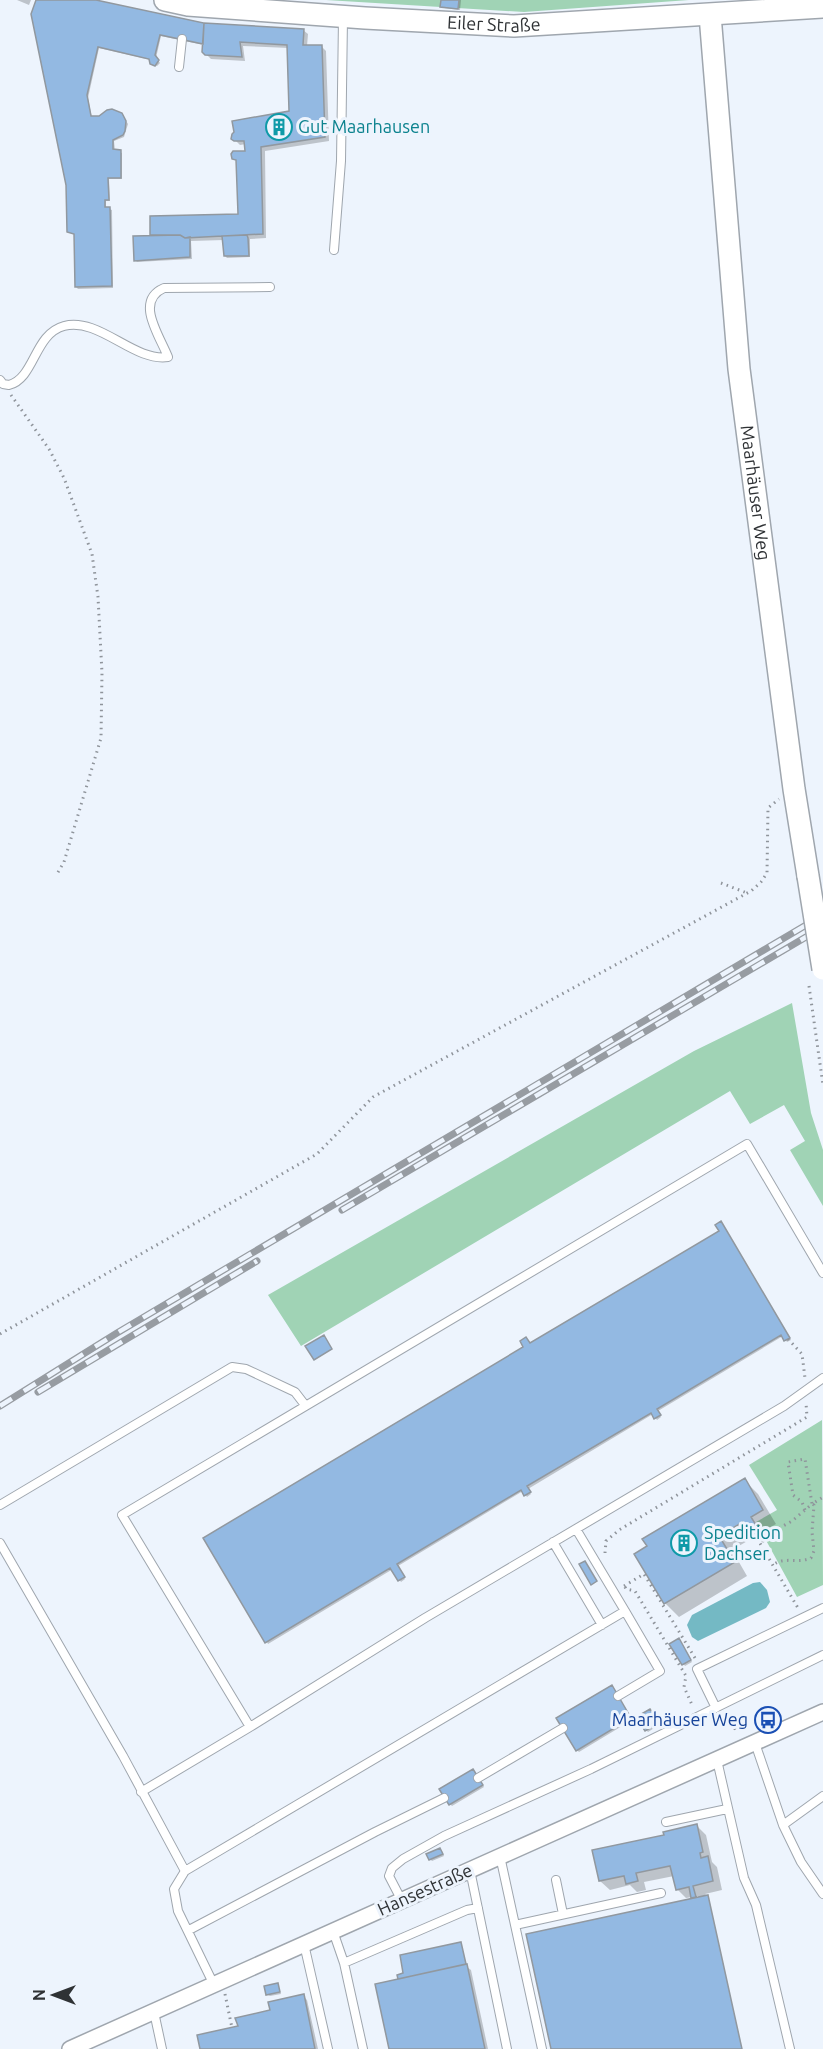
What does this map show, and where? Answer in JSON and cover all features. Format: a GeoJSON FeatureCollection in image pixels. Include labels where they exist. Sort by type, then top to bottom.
{"type":"FeatureCollection","features":[{"type":"Feature","properties":{"kind":"main road","name":"Eiler Straße"},"geometry":{"type":"LineString","coordinates":[[165,0],[188,8],[299,10],[343,17],[514,26],[710,11],[823,7]]}},
{"type":"Feature","properties":{"kind":"main road","name":"Maarhäuser Weg"},"geometry":{"type":"LineString","coordinates":[[710,11],[739,369],[794,789],[823,969]]}},
{"type":"Feature","properties":{"kind":"street","name":"Hansestraße"},"geometry":{"type":"LineString","coordinates":[[70,2049],[823,1712]]}},
{"type":"Feature","properties":{"kind":"street","name":"Hansestraße"},"geometry":{"type":"LineString","coordinates":[[780,1732],[823,1720]]}},
{"type":"Feature","properties":{"kind":"lane"},"geometry":{"type":"LineString","coordinates":[[334,250],[341,161],[343,17]]}},
{"type":"Feature","properties":{"kind":"lane"},"geometry":{"type":"LineString","coordinates":[[179,67],[182,39]]}},
{"type":"Feature","properties":{"kind":"lane"},"geometry":{"type":"LineString","coordinates":[[1,382],[9,385],[19,381],[41,343],[51,333],[61,327],[71,325],[85,326],[143,352],[162,358],[168,357],[148,309],[150,299],[157,291],[164,288],[270,287]]}},
{"type":"Feature","properties":{"kind":"lane"},"geometry":{"type":"LineString","coordinates":[[250,1727],[122,1515],[747,1144],[823,1274]]}},
{"type":"Feature","properties":{"kind":"lane"},"geometry":{"type":"LineString","coordinates":[[0,1505],[232,1367],[246,1369],[295,1392],[305,1405]]}},
{"type":"Feature","properties":{"kind":"lane"},"geometry":{"type":"LineString","coordinates":[[141,1792],[424,1618],[784,1406],[823,1378]]}},
{"type":"Feature","properties":{"kind":"lane"},"geometry":{"type":"LineString","coordinates":[[576,1529],[660,1671],[618,1696]]}},
{"type":"Feature","properties":{"kind":"lane"},"geometry":{"type":"LineString","coordinates":[[553,1542],[602,1624]]}},
{"type":"Feature","properties":{"kind":"lane"},"geometry":{"type":"LineString","coordinates":[[0,1543],[123,1756],[185,1871]]}},
{"type":"Feature","properties":{"kind":"lane"},"geometry":{"type":"LineString","coordinates":[[716,1708],[697,1669],[823,1608]]}},
{"type":"Feature","properties":{"kind":"lane"},"geometry":{"type":"LineString","coordinates":[[218,1983],[178,1911],[174,1889],[185,1871],[625,1611]]}},
{"type":"Feature","properties":{"kind":"lane"},"geometry":{"type":"LineString","coordinates":[[402,1900],[389,1876],[392,1868],[412,1852],[823,1655]]}},
{"type":"Feature","properties":{"kind":"lane"},"geometry":{"type":"LineString","coordinates":[[478,1778],[563,1728]]}},
{"type":"Feature","properties":{"kind":"lane"},"geometry":{"type":"LineString","coordinates":[[755,1743],[783,1825],[801,1862],[823,1894]]}},
{"type":"Feature","properties":{"kind":"lane"},"geometry":{"type":"LineString","coordinates":[[717,1760],[744,1878],[756,1905],[789,2049]]}},
{"type":"Feature","properties":{"kind":"lane"},"geometry":{"type":"LineString","coordinates":[[783,1825],[823,1796]]}},
{"type":"Feature","properties":{"kind":"lane"},"geometry":{"type":"LineString","coordinates":[[189,1930],[444,1798]]}},
{"type":"Feature","properties":{"kind":"lane"},"geometry":{"type":"LineString","coordinates":[[666,1822],[727,1809]]}},
{"type":"Feature","properties":{"kind":"lane"},"geometry":{"type":"LineString","coordinates":[[500,1856],[542,2049]]}},
{"type":"Feature","properties":{"kind":"lane"},"geometry":{"type":"LineString","coordinates":[[470,1870],[507,2049]]}},
{"type":"Feature","properties":{"kind":"lane"},"geometry":{"type":"LineString","coordinates":[[556,1880],[563,1914]]}},
{"type":"Feature","properties":{"kind":"lane"},"geometry":{"type":"LineString","coordinates":[[514,1925],[661,1893]]}},
{"type":"Feature","properties":{"kind":"lane"},"geometry":{"type":"LineString","coordinates":[[344,1963],[467,1910],[478,1908]]}},
{"type":"Feature","properties":{"kind":"lane"},"geometry":{"type":"LineString","coordinates":[[333,1932],[344,1963],[363,2049]]}},
{"type":"Feature","properties":{"kind":"lane"},"geometry":{"type":"LineString","coordinates":[[304,1944],[328,2049]]}},
{"type":"Feature","properties":{"kind":"lane"},"geometry":{"type":"LineString","coordinates":[[154,2012],[162,2049]]}},
{"type":"Feature","properties":{"kind":"path"},"geometry":{"type":"LineString","coordinates":[[1,382],[49,449],[64,478],[92,554],[98,597],[102,674],[101,738],[64,862],[57,874]]}},
{"type":"Feature","properties":{"kind":"path"},"geometry":{"type":"LineString","coordinates":[[0,1334],[317,1154],[373,1097],[747,893],[761,882],[767,873],[768,808],[794,789]]}},
{"type":"Feature","properties":{"kind":"path"},"geometry":{"type":"LineString","coordinates":[[721,883],[747,893]]}},
{"type":"Feature","properties":{"kind":"path"},"geometry":{"type":"LineString","coordinates":[[809,986],[823,1085]]}},
{"type":"Feature","properties":{"kind":"path"},"geometry":{"type":"LineString","coordinates":[[609,1560],[604,1551],[609,1537],[807,1417],[802,1354],[788,1339]]}},
{"type":"Feature","properties":{"kind":"path"},"geometry":{"type":"LineString","coordinates":[[772,1565],[781,1560],[804,1561],[811,1558],[814,1551],[812,1532],[814,1505],[805,1459],[788,1462],[793,1495],[802,1502],[805,1510]]}},
{"type":"Feature","properties":{"kind":"path"},"geometry":{"type":"LineString","coordinates":[[759,1540],[792,1521],[823,1497]]}},
{"type":"Feature","properties":{"kind":"path"},"geometry":{"type":"LineString","coordinates":[[752,1528],[804,1617]]}},
{"type":"Feature","properties":{"kind":"path"},"geometry":{"type":"LineString","coordinates":[[624,1586],[644,1574],[700,1667]]}},
{"type":"Feature","properties":{"kind":"path"},"geometry":{"type":"LineString","coordinates":[[619,1577],[626,1589],[635,1592],[686,1676],[684,1687],[698,1716]]}},
{"type":"Feature","properties":{"kind":"path"},"geometry":{"type":"LineString","coordinates":[[218,1983],[232,2028]]}},
{"type":"Feature","properties":{"kind":"green space"},"geometry":{"type":"Polygon","coordinates":[[[326,0],[689,0],[524,12],[326,0]]]}},
{"type":"Feature","properties":{"kind":"green space"},"geometry":{"type":"Polygon","coordinates":[[[792,1003],[811,1113],[823,1150],[823,1206],[790,1150],[805,1141],[784,1105],[750,1124],[730,1091],[301,1346],[268,1295],[694,1051],[792,1003]]]}},
{"type":"Feature","properties":{"kind":"green space"},"geometry":{"type":"Polygon","coordinates":[[[822,1420],[823,1585],[797,1597],[756,1522],[777,1510],[749,1465],[822,1420]]]}},
{"type":"Feature","properties":{"kind":"water"},"geometry":{"type":"Polygon","coordinates":[[[760,1582],[767,1590],[770,1602],[766,1608],[698,1641],[692,1637],[687,1625],[692,1615],[753,1583],[760,1582]]]}},
{"type":"Feature","properties":{"kind":"building"},"geometry":{"type":"Polygon","coordinates":[[[36,0],[96,0],[204,23],[203,44],[160,35],[155,55],[159,60],[155,66],[150,64],[149,59],[98,47],[87,95],[91,116],[99,116],[112,109],[122,113],[126,121],[123,135],[113,140],[113,149],[121,150],[121,178],[108,178],[109,200],[105,200],[105,207],[110,207],[112,286],[75,287],[74,234],[67,232],[66,185],[31,14],[36,0]]]}},
{"type":"Feature","properties":{"kind":"building"},"geometry":{"type":"Polygon","coordinates":[[[441,0],[459,0],[458,9],[440,7],[441,0]]]}},
{"type":"Feature","properties":{"kind":"building","name":"Gut Maarhausen"},"geometry":{"type":"Polygon","coordinates":[[[204,23],[304,29],[303,45],[322,45],[325,137],[261,147],[263,234],[185,238],[180,235],[150,235],[150,216],[238,214],[236,160],[232,159],[231,154],[233,151],[245,151],[244,141],[231,139],[234,132],[232,121],[289,111],[287,45],[240,42],[242,57],[205,55],[202,52],[204,23]]]}},
{"type":"Feature","properties":{"kind":"building"},"geometry":{"type":"Polygon","coordinates":[[[180,235],[185,238],[190,237],[190,257],[134,261],[133,236],[180,235]]]}},
{"type":"Feature","properties":{"kind":"building"},"geometry":{"type":"Polygon","coordinates":[[[247,235],[249,256],[224,256],[222,236],[247,235]]]}},
{"type":"Feature","properties":{"kind":"building"},"geometry":{"type":"Polygon","coordinates":[[[721,1221],[790,1338],[784,1341],[781,1335],[657,1409],[661,1415],[654,1419],[651,1413],[527,1486],[531,1492],[524,1496],[521,1490],[397,1564],[405,1577],[398,1581],[390,1568],[265,1643],[203,1538],[523,1347],[520,1341],[526,1337],[530,1343],[719,1231],[715,1225],[721,1221]]]}},
{"type":"Feature","properties":{"kind":"building"},"geometry":{"type":"Polygon","coordinates":[[[324,1335],[332,1349],[314,1360],[305,1346],[324,1335]]]}},
{"type":"Feature","properties":{"kind":"building","name":"Spedition Dachser"},"geometry":{"type":"Polygon","coordinates":[[[745,1478],[763,1510],[751,1517],[756,1525],[748,1530],[743,1522],[719,1536],[735,1562],[664,1604],[634,1554],[647,1546],[642,1539],[745,1478]]]}},
{"type":"Feature","properties":{"kind":"building"},"geometry":{"type":"Polygon","coordinates":[[[585,1561],[597,1581],[591,1585],[579,1564],[585,1561]]]}},
{"type":"Feature","properties":{"kind":"building"},"geometry":{"type":"Polygon","coordinates":[[[679,1638],[691,1660],[682,1665],[669,1644],[679,1638]]]}},
{"type":"Feature","properties":{"kind":"building"},"geometry":{"type":"Polygon","coordinates":[[[612,1685],[631,1718],[576,1751],[556,1718],[612,1685]]]}},
{"type":"Feature","properties":{"kind":"building"},"geometry":{"type":"Polygon","coordinates":[[[650,1709],[659,1723],[645,1731],[636,1717],[650,1709]]]}},
{"type":"Feature","properties":{"kind":"building"},"geometry":{"type":"Polygon","coordinates":[[[473,1769],[483,1785],[449,1805],[439,1789],[473,1769]]]}},
{"type":"Feature","properties":{"kind":"building"},"geometry":{"type":"Polygon","coordinates":[[[697,1824],[703,1852],[700,1853],[701,1858],[708,1856],[713,1881],[693,1886],[696,1897],[691,1898],[689,1887],[676,1890],[670,1866],[636,1873],[638,1881],[626,1884],[624,1876],[599,1881],[592,1850],[664,1835],[663,1832],[697,1824]]]}},
{"type":"Feature","properties":{"kind":"building"},"geometry":{"type":"Polygon","coordinates":[[[440,1848],[443,1854],[429,1860],[426,1854],[440,1848]]]}},
{"type":"Feature","properties":{"kind":"building"},"geometry":{"type":"Polygon","coordinates":[[[708,1895],[742,2049],[551,2049],[526,1934],[708,1895]]]}},
{"type":"Feature","properties":{"kind":"building"},"geometry":{"type":"Polygon","coordinates":[[[461,1942],[466,1964],[398,1979],[397,1975],[403,1973],[400,1955],[461,1942]]]}},
{"type":"Feature","properties":{"kind":"building"},"geometry":{"type":"Polygon","coordinates":[[[467,1964],[485,2049],[389,2049],[375,1984],[467,1964]]]}},
{"type":"Feature","properties":{"kind":"building"},"geometry":{"type":"Polygon","coordinates":[[[278,1983],[280,1992],[266,1995],[264,1986],[278,1983]]]}},
{"type":"Feature","properties":{"kind":"building"},"geometry":{"type":"Polygon","coordinates":[[[304,1994],[315,2049],[200,2049],[197,2035],[238,2026],[235,2018],[270,2010],[268,2002],[304,1994]]]}},
{"type":"Feature","properties":{"kind":"railway"},"geometry":{"type":"LineString","coordinates":[[0,1406],[117,1333],[823,915]]}},
{"type":"Feature","properties":{"kind":"railway"},"geometry":{"type":"LineString","coordinates":[[342,1210],[823,927]]}},
{"type":"Feature","properties":{"kind":"railway"},"geometry":{"type":"LineString","coordinates":[[38,1392],[257,1261]]}},
{"type":"Feature","properties":{"kind":"place","name":"Gut Maarhausen"},"geometry":{"type":"Point","coordinates":[279,127]}},
{"type":"Feature","properties":{"kind":"place","name":"Spedition Dachser"},"geometry":{"type":"Point","coordinates":[684,1543]}},
{"type":"Feature","properties":{"kind":"place","name":"Maarhäuser Weg"},"geometry":{"type":"Point","coordinates":[768,1720]}}]}
